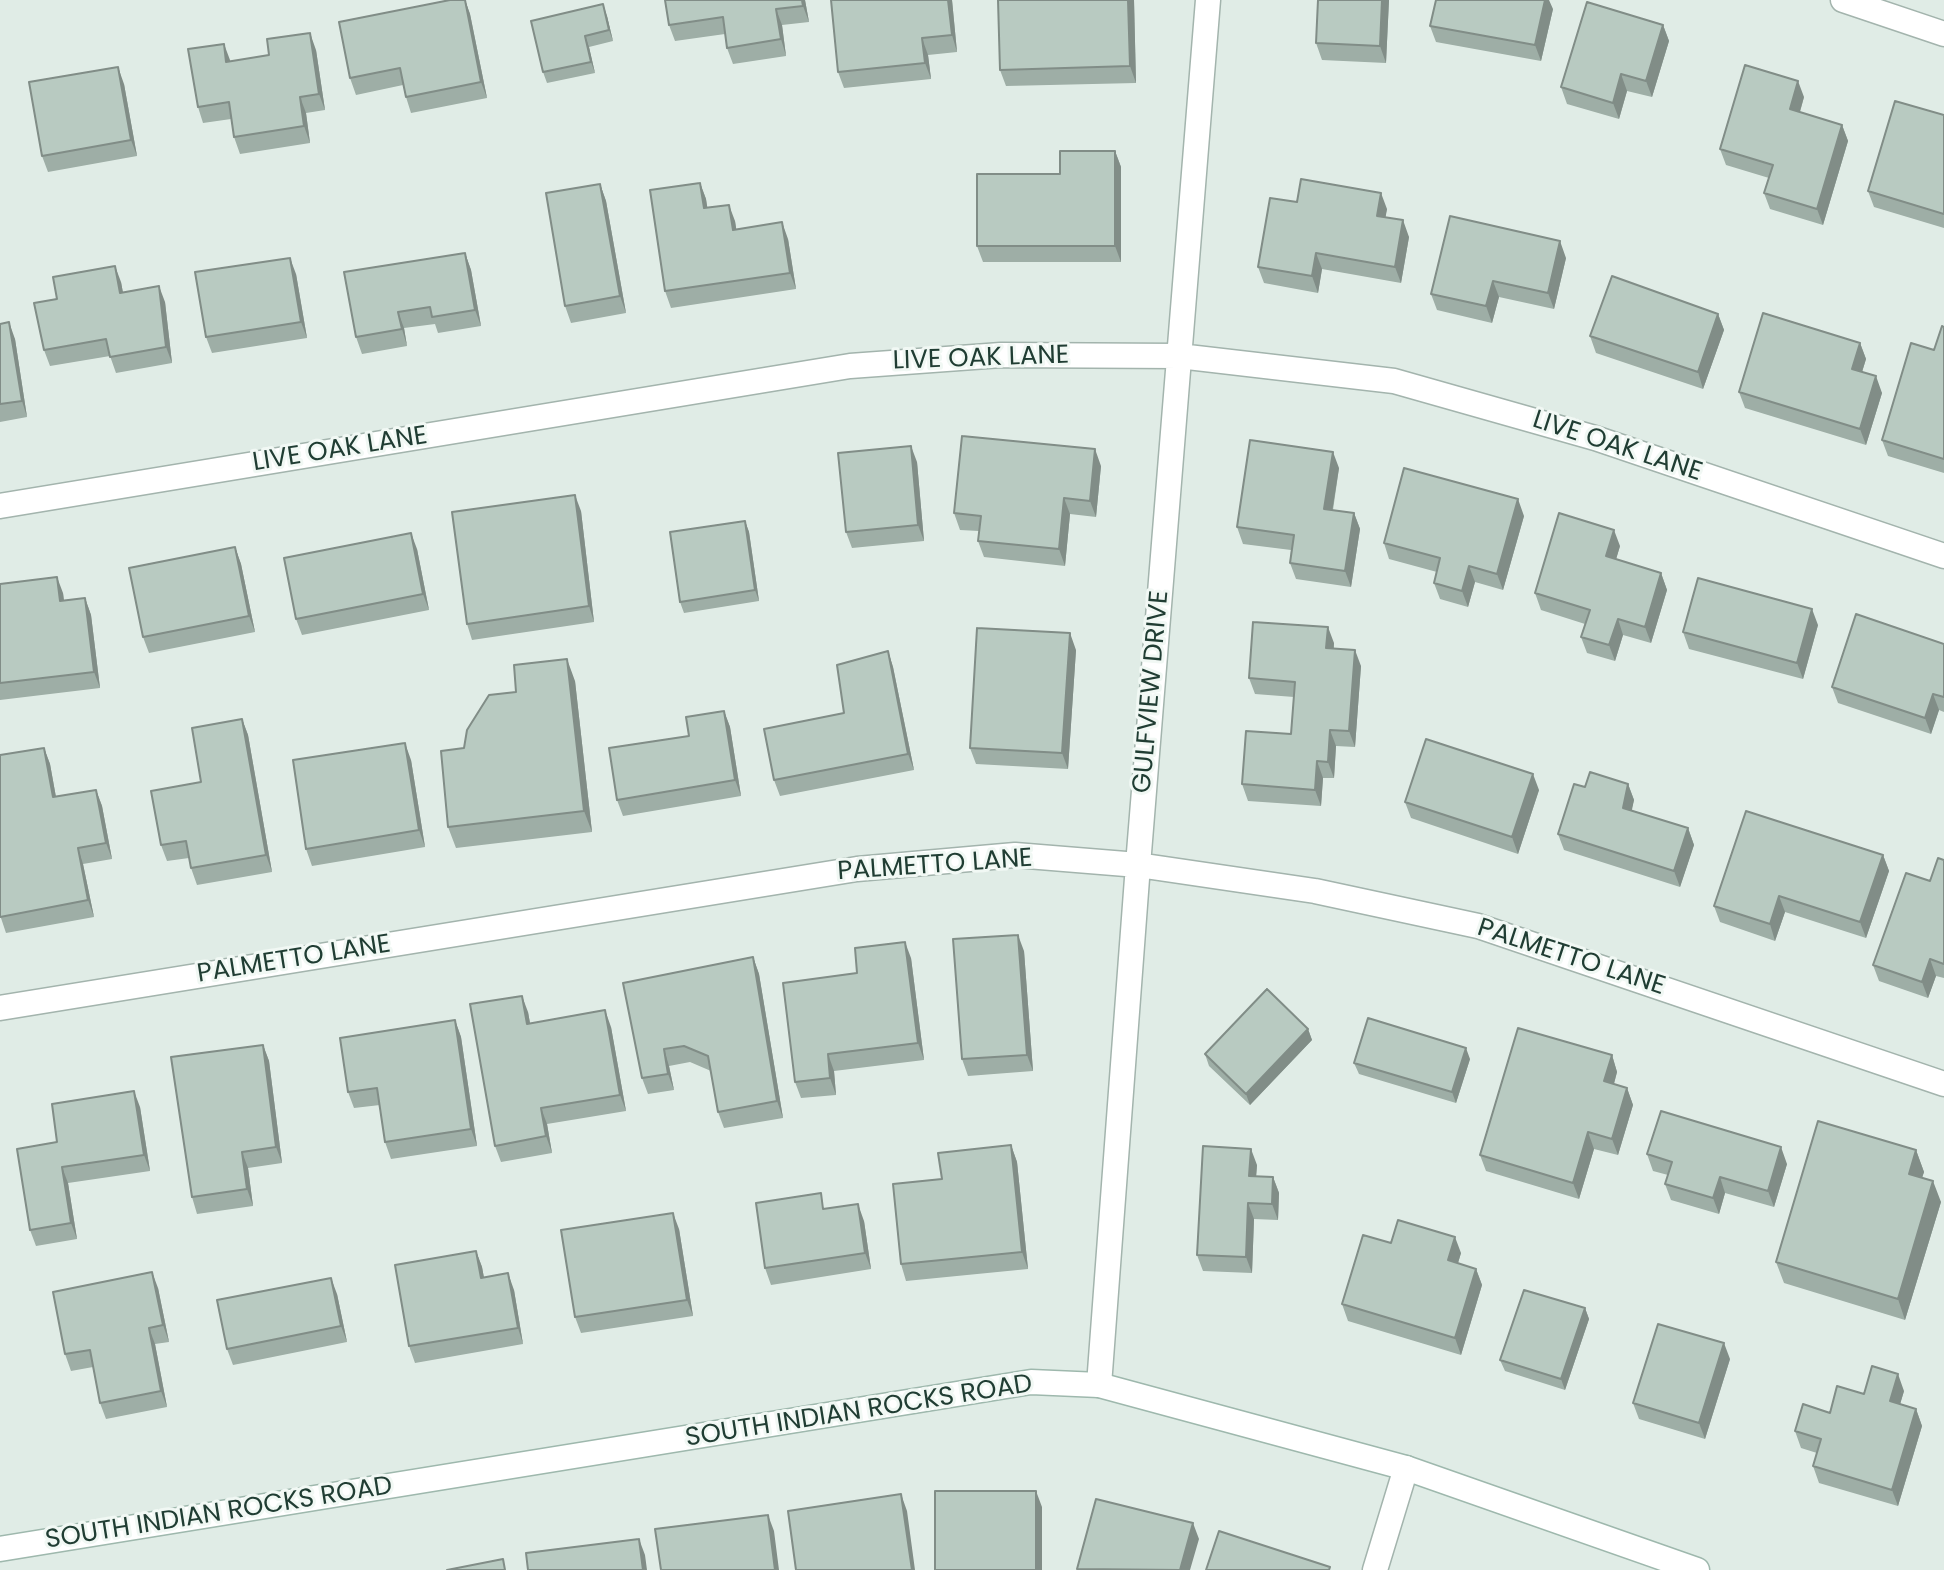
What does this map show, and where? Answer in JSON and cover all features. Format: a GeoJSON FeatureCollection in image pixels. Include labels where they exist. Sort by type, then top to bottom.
{"type":"FeatureCollection","features":[{"type":"Feature","properties":{"kind":"street","name":"GULFVIEW DRIVE"},"geometry":{"type":"LineString","coordinates":[[1099,1385],[1208,0]]}},
{"type":"Feature","properties":{"kind":"street"},"geometry":{"type":"LineString","coordinates":[[1843,0],[1944,34]]}},
{"type":"Feature","properties":{"kind":"street","name":"LIVE OAK LANE"},"geometry":{"type":"LineString","coordinates":[[0,506],[850,366],[1001,355],[1179,356],[1394,381],[1595,438],[1944,556]]}},
{"type":"Feature","properties":{"kind":"street","name":"PALMETTO LANE"},"geometry":{"type":"LineString","coordinates":[[0,1008],[857,869],[1015,855],[1138,865],[1315,891],[1478,926],[1944,1084]]}},
{"type":"Feature","properties":{"kind":"street","name":"SOUTH INDIAN ROCKS ROAD"},"geometry":{"type":"LineString","coordinates":[[0,1549],[1031,1382],[1099,1385],[1406,1468],[1697,1570]]}},
{"type":"Feature","properties":{"kind":"street"},"geometry":{"type":"LineString","coordinates":[[1375,1570],[1406,1468]]}},
{"type":"Feature","properties":{"kind":"building"},"geometry":{"type":"Polygon","coordinates":[[[450,0],[465,0],[481,82],[406,97],[400,68],[350,78],[339,22],[450,0]]]}},
{"type":"Feature","properties":{"kind":"building"},"geometry":{"type":"Polygon","coordinates":[[[665,0],[802,0],[803,6],[776,9],[781,39],[727,48],[723,17],[669,25],[665,0]]]}},
{"type":"Feature","properties":{"kind":"building"},"geometry":{"type":"Polygon","coordinates":[[[831,0],[948,0],[952,35],[922,38],[925,63],[838,72],[831,0]]]}},
{"type":"Feature","properties":{"kind":"building"},"geometry":{"type":"Polygon","coordinates":[[[998,0],[1128,0],[1130,66],[1000,70],[998,0]]]}},
{"type":"Feature","properties":{"kind":"building"},"geometry":{"type":"Polygon","coordinates":[[[1318,0],[1382,0],[1380,46],[1316,43],[1318,0]]]}},
{"type":"Feature","properties":{"kind":"building"},"geometry":{"type":"Polygon","coordinates":[[[1436,0],[1545,0],[1535,45],[1430,26],[1436,0]]]}},
{"type":"Feature","properties":{"kind":"building"},"geometry":{"type":"Polygon","coordinates":[[[1587,2],[1663,25],[1646,81],[1621,74],[1613,103],[1561,87],[1587,2]]]}},
{"type":"Feature","properties":{"kind":"building"},"geometry":{"type":"Polygon","coordinates":[[[603,4],[609,30],[585,36],[591,62],[543,72],[531,21],[603,4]]]}},
{"type":"Feature","properties":{"kind":"building"},"geometry":{"type":"Polygon","coordinates":[[[310,33],[319,94],[300,97],[304,126],[234,137],[229,102],[198,107],[188,49],[224,44],[226,62],[269,55],[267,39],[310,33]]]}},
{"type":"Feature","properties":{"kind":"building"},"geometry":{"type":"Polygon","coordinates":[[[1745,65],[1798,81],[1790,109],[1842,125],[1817,209],[1764,193],[1773,165],[1720,149],[1745,65]]]}},
{"type":"Feature","properties":{"kind":"building"},"geometry":{"type":"Polygon","coordinates":[[[118,67],[131,140],[42,156],[29,82],[118,67]]]}},
{"type":"Feature","properties":{"kind":"building"},"geometry":{"type":"Polygon","coordinates":[[[1895,101],[1944,115],[1944,214],[1868,191],[1895,101]]]}},
{"type":"Feature","properties":{"kind":"building"},"geometry":{"type":"Polygon","coordinates":[[[1060,151],[1115,151],[1115,246],[977,246],[977,174],[1060,174],[1060,151]]]}},
{"type":"Feature","properties":{"kind":"building"},"geometry":{"type":"Polygon","coordinates":[[[1301,179],[1381,193],[1377,216],[1403,220],[1395,267],[1316,253],[1312,276],[1258,267],[1270,198],[1297,202],[1301,179]]]}},
{"type":"Feature","properties":{"kind":"building"},"geometry":{"type":"Polygon","coordinates":[[[700,183],[704,208],[729,205],[733,230],[782,222],[790,273],[665,291],[650,190],[700,183]]]}},
{"type":"Feature","properties":{"kind":"building"},"geometry":{"type":"Polygon","coordinates":[[[600,184],[620,296],[565,306],[546,193],[600,184]]]}},
{"type":"Feature","properties":{"kind":"building"},"geometry":{"type":"Polygon","coordinates":[[[1450,216],[1560,241],[1548,293],[1493,281],[1486,306],[1431,294],[1450,216]]]}},
{"type":"Feature","properties":{"kind":"building"},"geometry":{"type":"Polygon","coordinates":[[[465,253],[475,310],[432,317],[430,307],[398,312],[402,329],[356,337],[344,272],[465,253]]]}},
{"type":"Feature","properties":{"kind":"building"},"geometry":{"type":"Polygon","coordinates":[[[290,258],[301,322],[206,337],[195,272],[290,258]]]}},
{"type":"Feature","properties":{"kind":"building"},"geometry":{"type":"Polygon","coordinates":[[[115,266],[120,293],[159,286],[166,347],[110,357],[106,339],[44,350],[34,303],[57,299],[53,277],[115,266]]]}},
{"type":"Feature","properties":{"kind":"building"},"geometry":{"type":"Polygon","coordinates":[[[1612,276],[1718,314],[1698,372],[1590,336],[1612,276]]]}},
{"type":"Feature","properties":{"kind":"building"},"geometry":{"type":"Polygon","coordinates":[[[1763,313],[1860,343],[1852,369],[1876,376],[1860,429],[1739,392],[1763,313]]]}},
{"type":"Feature","properties":{"kind":"building"},"geometry":{"type":"Polygon","coordinates":[[[9,322],[22,401],[0,404],[0,324],[9,322]]]}},
{"type":"Feature","properties":{"kind":"building"},"geometry":{"type":"Polygon","coordinates":[[[1942,326],[1944,459],[1882,440],[1911,343],[1934,350],[1942,326]]]}},
{"type":"Feature","properties":{"kind":"building"},"geometry":{"type":"Polygon","coordinates":[[[962,436],[1095,449],[1090,501],[1064,498],[1059,549],[978,541],[981,516],[954,513],[962,436]]]}},
{"type":"Feature","properties":{"kind":"building"},"geometry":{"type":"Polygon","coordinates":[[[1250,440],[1333,452],[1324,509],[1354,513],[1345,571],[1290,563],[1294,535],[1237,527],[1250,440]]]}},
{"type":"Feature","properties":{"kind":"building"},"geometry":{"type":"Polygon","coordinates":[[[911,446],[918,525],[846,532],[838,453],[911,446]]]}},
{"type":"Feature","properties":{"kind":"building"},"geometry":{"type":"Polygon","coordinates":[[[1404,468],[1518,499],[1497,574],[1469,566],[1462,591],[1434,583],[1440,558],[1384,543],[1404,468]]]}},
{"type":"Feature","properties":{"kind":"building"},"geometry":{"type":"Polygon","coordinates":[[[575,495],[589,606],[467,624],[452,512],[575,495]]]}},
{"type":"Feature","properties":{"kind":"building"},"geometry":{"type":"Polygon","coordinates":[[[1559,513],[1614,530],[1606,556],[1661,573],[1645,627],[1618,619],[1609,645],[1581,637],[1590,610],[1535,593],[1559,513]]]}},
{"type":"Feature","properties":{"kind":"building"},"geometry":{"type":"Polygon","coordinates":[[[745,521],[755,590],[680,602],[670,532],[745,521]]]}},
{"type":"Feature","properties":{"kind":"building"},"geometry":{"type":"Polygon","coordinates":[[[411,533],[423,594],[296,619],[284,558],[411,533]]]}},
{"type":"Feature","properties":{"kind":"building"},"geometry":{"type":"Polygon","coordinates":[[[235,547],[249,616],[143,637],[129,568],[235,547]]]}},
{"type":"Feature","properties":{"kind":"building"},"geometry":{"type":"Polygon","coordinates":[[[57,577],[60,601],[85,598],[94,672],[0,683],[0,584],[57,577]]]}},
{"type":"Feature","properties":{"kind":"building"},"geometry":{"type":"Polygon","coordinates":[[[1698,578],[1812,609],[1797,663],[1683,632],[1698,578]]]}},
{"type":"Feature","properties":{"kind":"building"},"geometry":{"type":"Polygon","coordinates":[[[1856,614],[1944,644],[1944,697],[1933,694],[1925,718],[1832,687],[1856,614]]]}},
{"type":"Feature","properties":{"kind":"building"},"geometry":{"type":"Polygon","coordinates":[[[1253,622],[1328,627],[1326,648],[1355,650],[1349,731],[1330,730],[1328,762],[1317,761],[1315,790],[1242,784],[1246,731],[1291,734],[1295,682],[1249,678],[1253,622]]]}},
{"type":"Feature","properties":{"kind":"building"},"geometry":{"type":"Polygon","coordinates":[[[977,628],[1070,633],[1062,753],[970,748],[977,628]]]}},
{"type":"Feature","properties":{"kind":"building"},"geometry":{"type":"Polygon","coordinates":[[[888,651],[908,754],[774,780],[764,729],[844,713],[837,665],[888,651]]]}},
{"type":"Feature","properties":{"kind":"building"},"geometry":{"type":"Polygon","coordinates":[[[567,659],[584,811],[448,827],[441,751],[464,748],[467,730],[489,695],[516,692],[514,665],[567,659]]]}},
{"type":"Feature","properties":{"kind":"building"},"geometry":{"type":"Polygon","coordinates":[[[724,711],[735,780],[617,800],[609,748],[689,736],[686,717],[724,711]]]}},
{"type":"Feature","properties":{"kind":"building"},"geometry":{"type":"Polygon","coordinates":[[[242,719],[266,855],[191,868],[186,841],[161,845],[151,791],[201,782],[192,728],[242,719]]]}},
{"type":"Feature","properties":{"kind":"building"},"geometry":{"type":"Polygon","coordinates":[[[1426,739],[1533,774],[1512,837],[1405,802],[1426,739]]]}},
{"type":"Feature","properties":{"kind":"building"},"geometry":{"type":"Polygon","coordinates":[[[405,743],[419,830],[306,849],[293,760],[405,743]]]}},
{"type":"Feature","properties":{"kind":"building"},"geometry":{"type":"Polygon","coordinates":[[[44,748],[53,797],[96,790],[106,843],[78,848],[88,900],[0,917],[0,755],[44,748]]]}},
{"type":"Feature","properties":{"kind":"building"},"geometry":{"type":"Polygon","coordinates":[[[1590,772],[1628,784],[1623,808],[1688,828],[1674,871],[1558,834],[1574,784],[1585,787],[1590,772]]]}},
{"type":"Feature","properties":{"kind":"building"},"geometry":{"type":"Polygon","coordinates":[[[1746,811],[1883,855],[1860,922],[1779,896],[1770,924],[1714,906],[1746,811]]]}},
{"type":"Feature","properties":{"kind":"building"},"geometry":{"type":"Polygon","coordinates":[[[1938,858],[1944,860],[1944,964],[1930,959],[1922,982],[1873,965],[1906,873],[1930,881],[1938,858]]]}},
{"type":"Feature","properties":{"kind":"building"},"geometry":{"type":"Polygon","coordinates":[[[1018,935],[1027,1055],[962,1059],[953,939],[1018,935]]]}},
{"type":"Feature","properties":{"kind":"building"},"geometry":{"type":"Polygon","coordinates":[[[905,942],[918,1043],[828,1054],[830,1078],[795,1082],[783,983],[857,973],[855,948],[905,942]]]}},
{"type":"Feature","properties":{"kind":"building"},"geometry":{"type":"Polygon","coordinates":[[[753,957],[777,1101],[718,1112],[708,1056],[684,1046],[664,1049],[668,1074],[642,1078],[623,983],[753,957]]]}},
{"type":"Feature","properties":{"kind":"building"},"geometry":{"type":"Polygon","coordinates":[[[1267,989],[1308,1029],[1246,1094],[1205,1054],[1267,989]]]}},
{"type":"Feature","properties":{"kind":"building"},"geometry":{"type":"Polygon","coordinates":[[[522,996],[527,1024],[605,1010],[620,1095],[541,1108],[546,1136],[495,1146],[470,1004],[522,996]]]}},
{"type":"Feature","properties":{"kind":"building"},"geometry":{"type":"Polygon","coordinates":[[[1368,1018],[1466,1048],[1452,1092],[1354,1063],[1368,1018]]]}},
{"type":"Feature","properties":{"kind":"building"},"geometry":{"type":"Polygon","coordinates":[[[455,1020],[471,1129],[385,1142],[377,1088],[348,1092],[340,1038],[455,1020]]]}},
{"type":"Feature","properties":{"kind":"building"},"geometry":{"type":"Polygon","coordinates":[[[1518,1028],[1612,1055],[1604,1081],[1627,1088],[1612,1139],[1588,1132],[1573,1183],[1480,1155],[1518,1028]]]}},
{"type":"Feature","properties":{"kind":"building"},"geometry":{"type":"Polygon","coordinates":[[[263,1045],[276,1147],[242,1152],[247,1189],[192,1197],[171,1057],[263,1045]]]}},
{"type":"Feature","properties":{"kind":"building"},"geometry":{"type":"Polygon","coordinates":[[[134,1091],[144,1155],[62,1167],[71,1223],[30,1230],[17,1149],[57,1142],[52,1104],[134,1091]]]}},
{"type":"Feature","properties":{"kind":"building"},"geometry":{"type":"Polygon","coordinates":[[[1661,1111],[1781,1147],[1768,1191],[1720,1177],[1713,1198],[1665,1184],[1672,1162],[1647,1154],[1661,1111]]]}},
{"type":"Feature","properties":{"kind":"building"},"geometry":{"type":"Polygon","coordinates":[[[1818,1121],[1916,1150],[1909,1174],[1933,1181],[1898,1299],[1776,1262],[1818,1121]]]}},
{"type":"Feature","properties":{"kind":"building"},"geometry":{"type":"Polygon","coordinates":[[[1011,1145],[1022,1252],[901,1264],[893,1184],[942,1179],[938,1153],[1011,1145]]]}},
{"type":"Feature","properties":{"kind":"building"},"geometry":{"type":"Polygon","coordinates":[[[1203,1146],[1251,1149],[1249,1176],[1273,1177],[1272,1204],[1248,1203],[1246,1257],[1197,1255],[1203,1146]]]}},
{"type":"Feature","properties":{"kind":"building"},"geometry":{"type":"Polygon","coordinates":[[[821,1193],[823,1209],[858,1204],[865,1253],[765,1268],[756,1203],[821,1193]]]}},
{"type":"Feature","properties":{"kind":"building"},"geometry":{"type":"Polygon","coordinates":[[[673,1213],[687,1300],[575,1317],[561,1230],[673,1213]]]}},
{"type":"Feature","properties":{"kind":"building"},"geometry":{"type":"Polygon","coordinates":[[[1398,1220],[1455,1237],[1448,1260],[1476,1269],[1455,1338],[1342,1304],[1363,1235],[1391,1243],[1398,1220]]]}},
{"type":"Feature","properties":{"kind":"building"},"geometry":{"type":"Polygon","coordinates":[[[476,1251],[481,1278],[508,1273],[518,1328],[409,1346],[395,1265],[476,1251]]]}},
{"type":"Feature","properties":{"kind":"building"},"geometry":{"type":"Polygon","coordinates":[[[152,1272],[163,1325],[149,1328],[161,1391],[100,1403],[90,1350],[65,1354],[53,1292],[152,1272]]]}},
{"type":"Feature","properties":{"kind":"building"},"geometry":{"type":"Polygon","coordinates":[[[331,1278],[341,1326],[227,1349],[217,1300],[331,1278]]]}},
{"type":"Feature","properties":{"kind":"building"},"geometry":{"type":"Polygon","coordinates":[[[1524,1290],[1585,1308],[1561,1379],[1500,1360],[1524,1290]]]}},
{"type":"Feature","properties":{"kind":"building"},"geometry":{"type":"Polygon","coordinates":[[[1658,1324],[1724,1343],[1699,1423],[1633,1403],[1658,1324]]]}},
{"type":"Feature","properties":{"kind":"building"},"geometry":{"type":"Polygon","coordinates":[[[1872,1366],[1898,1374],[1890,1401],[1916,1409],[1892,1490],[1813,1466],[1821,1439],[1795,1431],[1803,1404],[1830,1413],[1837,1386],[1864,1394],[1872,1366]]]}},
{"type":"Feature","properties":{"kind":"building"},"geometry":{"type":"Polygon","coordinates":[[[935,1491],[1036,1491],[1036,1570],[935,1570],[935,1491]]]}},
{"type":"Feature","properties":{"kind":"building"},"geometry":{"type":"Polygon","coordinates":[[[901,1494],[912,1570],[796,1570],[788,1511],[901,1494]]]}},
{"type":"Feature","properties":{"kind":"building"},"geometry":{"type":"Polygon","coordinates":[[[1096,1499],[1193,1523],[1180,1570],[1077,1569],[1096,1499]]]}},
{"type":"Feature","properties":{"kind":"building"},"geometry":{"type":"Polygon","coordinates":[[[768,1515],[775,1570],[661,1570],[655,1529],[768,1515]]]}},
{"type":"Feature","properties":{"kind":"building"},"geometry":{"type":"Polygon","coordinates":[[[1219,1531],[1330,1567],[1329,1570],[1206,1570],[1219,1531]]]}},
{"type":"Feature","properties":{"kind":"building"},"geometry":{"type":"Polygon","coordinates":[[[639,1539],[643,1570],[528,1570],[526,1553],[639,1539]]]}},
{"type":"Feature","properties":{"kind":"building"},"geometry":{"type":"Polygon","coordinates":[[[503,1559],[505,1570],[447,1570],[503,1559]]]}}]}
